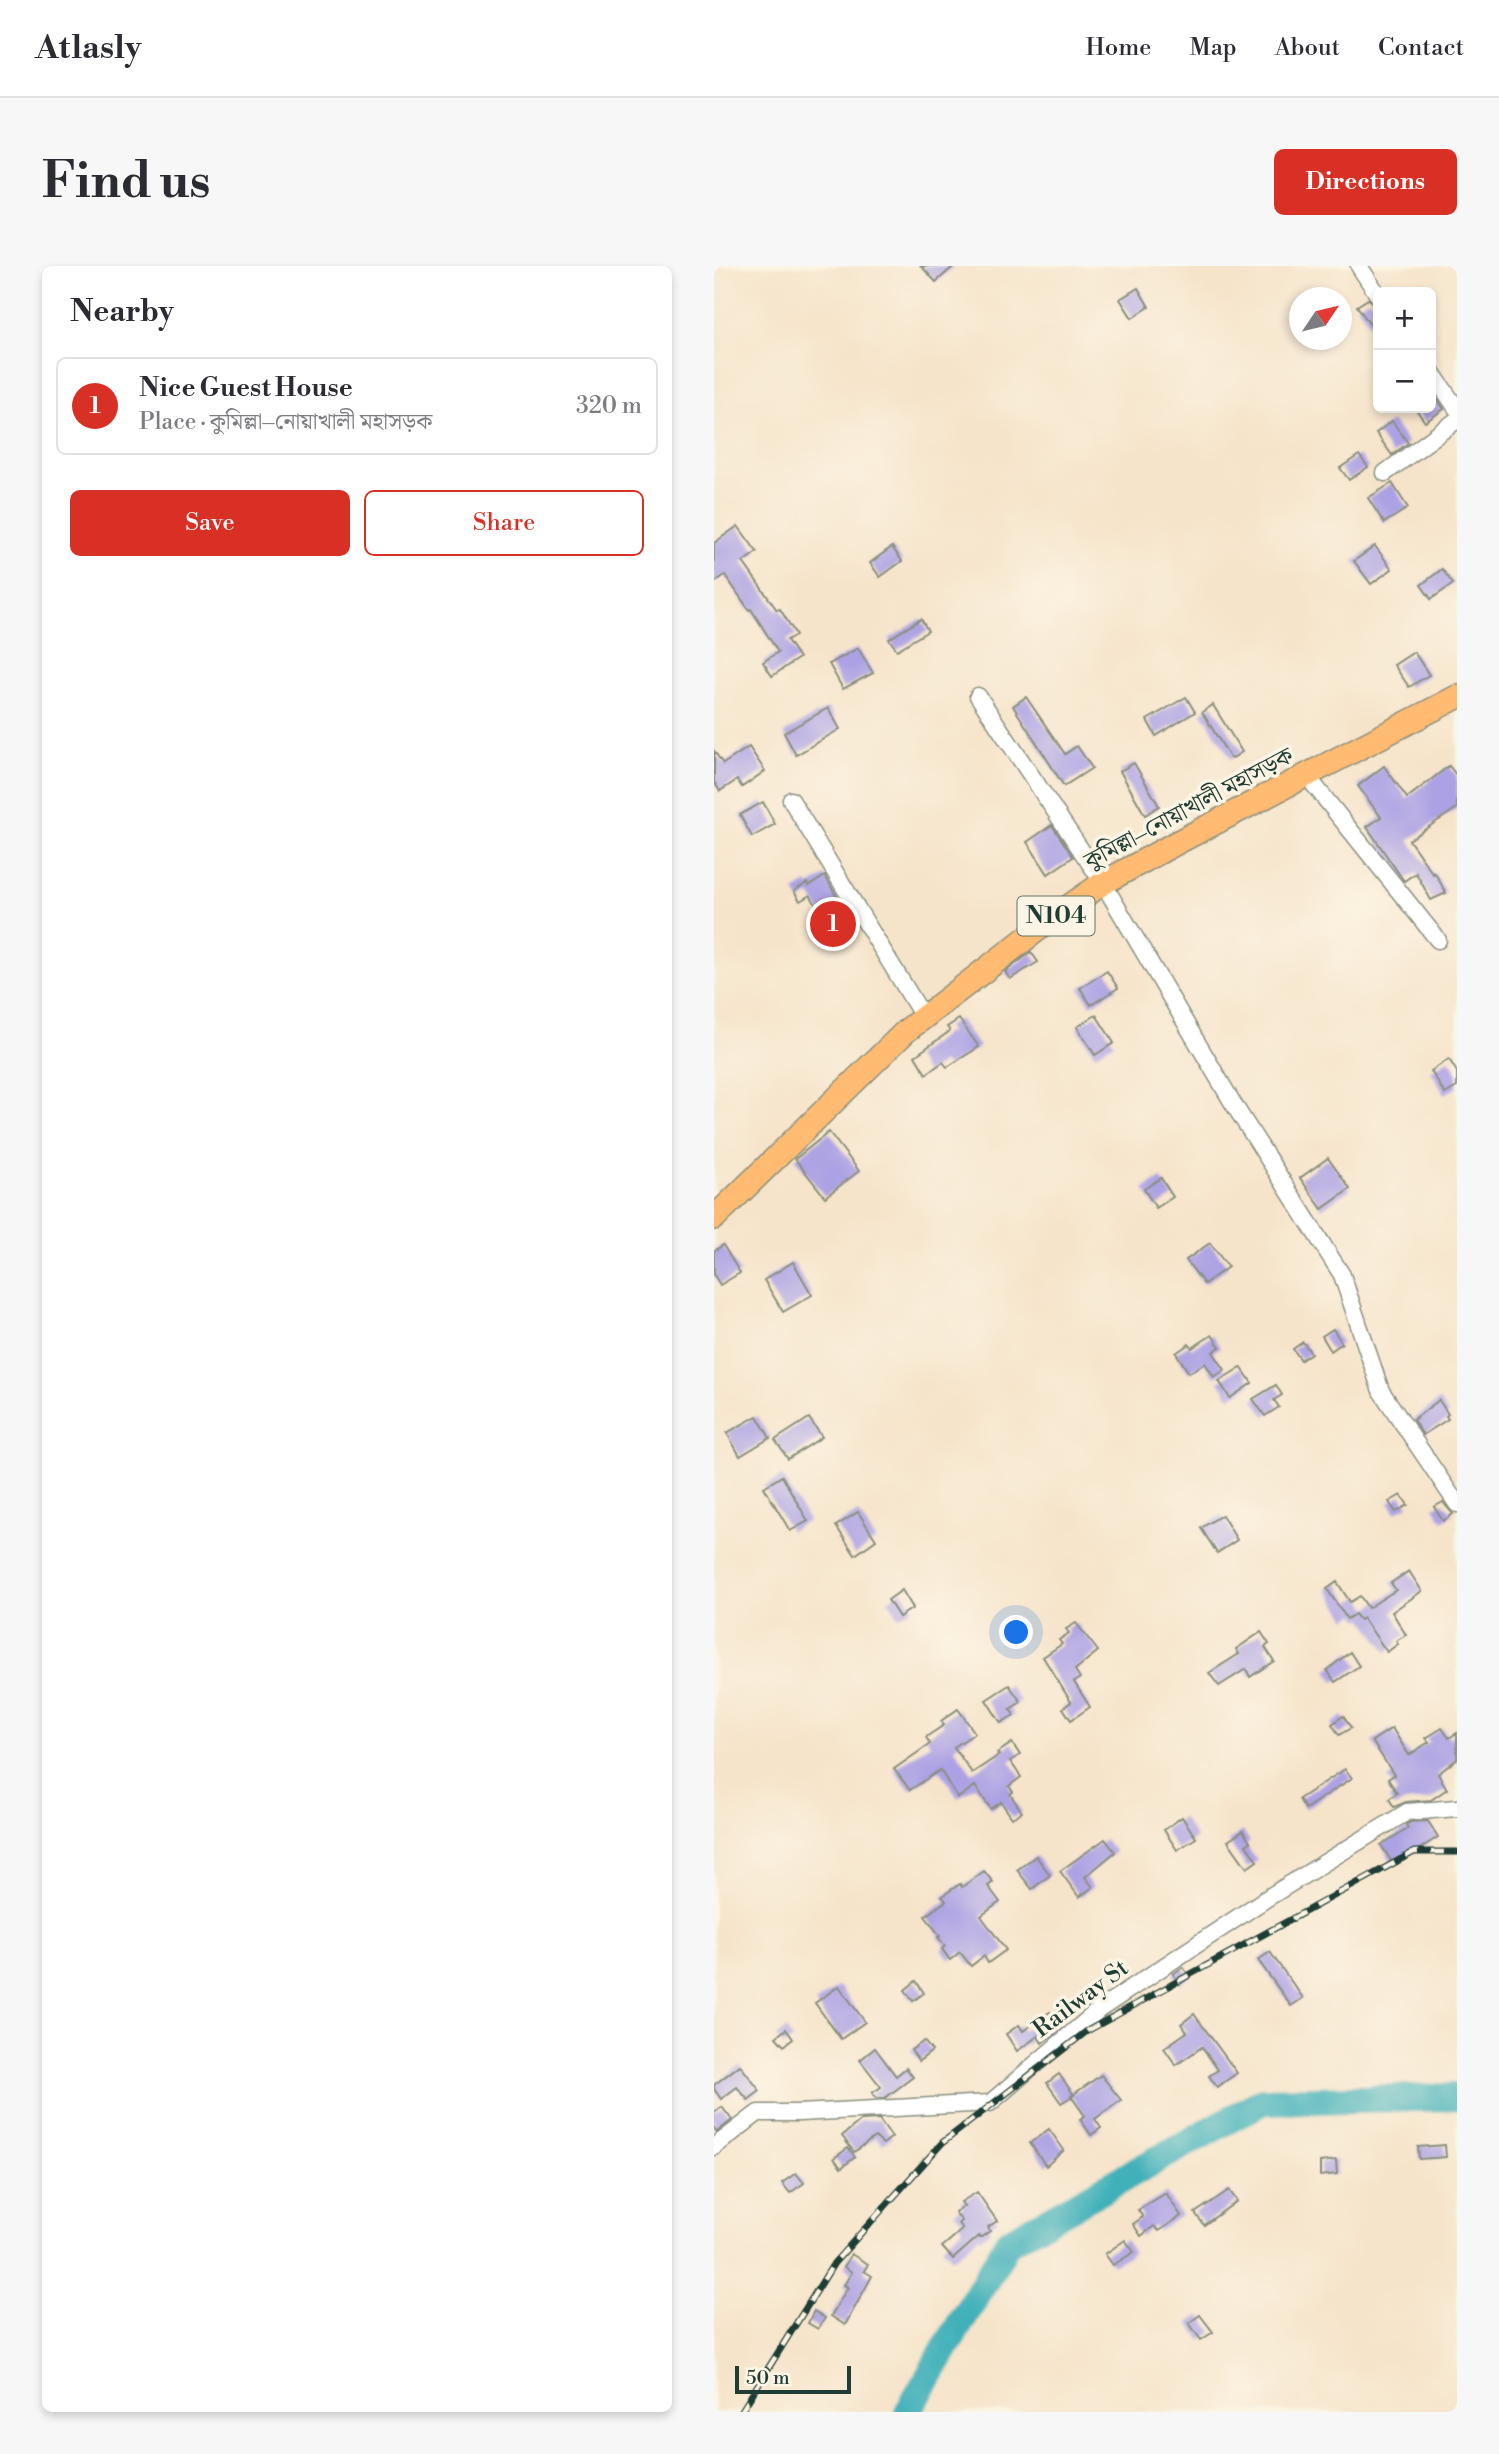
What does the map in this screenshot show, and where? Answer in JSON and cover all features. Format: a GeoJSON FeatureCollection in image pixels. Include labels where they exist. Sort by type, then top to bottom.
{"type":"FeatureCollection","features":[{"type":"Feature","properties":{"kind":"highway","name":"কুমিল্লা–নোয়াখালী মহাসড়ক"},"geometry":{"type":"LineString","coordinates":[[714,1218],[906,1031],[1051,919],[1103,883],[1457,697]]}},
{"type":"Feature","properties":{"kind":"street"},"geometry":{"type":"LineString","coordinates":[[1359,266],[1373,287]]}},
{"type":"Feature","properties":{"kind":"street"},"geometry":{"type":"LineString","coordinates":[[1436,378],[1457,409]]}},
{"type":"Feature","properties":{"kind":"street"},"geometry":{"type":"LineString","coordinates":[[1385,473],[1457,420]]}},
{"type":"Feature","properties":{"kind":"street"},"geometry":{"type":"LineString","coordinates":[[978,696],[1103,883],[1234,1105],[1342,1275],[1381,1391],[1457,1504]]}},
{"type":"Feature","properties":{"kind":"street"},"geometry":{"type":"LineString","coordinates":[[1307,776],[1438,940]]}},
{"type":"Feature","properties":{"kind":"street"},"geometry":{"type":"LineString","coordinates":[[791,800],[924,1018]]}},
{"type":"Feature","properties":{"kind":"street","name":"Railway St"},"geometry":{"type":"LineString","coordinates":[[714,2147],[758,2113],[990,2103],[1101,2008],[1264,1900],[1407,1812],[1457,1808]]}},
{"type":"Feature","properties":{"kind":"building"},"geometry":{"type":"Polygon","coordinates":[[[921,266],[954,266],[936,282],[921,266]]]}},
{"type":"Feature","properties":{"kind":"building"},"geometry":{"type":"Polygon","coordinates":[[[1138,288],[1149,307],[1132,318],[1120,299],[1138,288]]]}},
{"type":"Feature","properties":{"kind":"building"},"geometry":{"type":"Polygon","coordinates":[[[1368,299],[1373,302],[1373,329],[1357,306],[1368,299]]]}},
{"type":"Feature","properties":{"kind":"building"},"geometry":{"type":"Polygon","coordinates":[[[1436,397],[1444,409],[1425,422],[1419,413],[1436,413],[1436,397]]]}},
{"type":"Feature","properties":{"kind":"building"},"geometry":{"type":"Polygon","coordinates":[[[1392,421],[1408,443],[1392,455],[1376,433],[1392,421]]]}},
{"type":"Feature","properties":{"kind":"building"},"geometry":{"type":"Polygon","coordinates":[[[1359,455],[1368,467],[1349,480],[1340,468],[1359,455]]]}},
{"type":"Feature","properties":{"kind":"building"},"geometry":{"type":"Polygon","coordinates":[[[1392,483],[1408,508],[1384,523],[1368,498],[1392,483]]]}},
{"type":"Feature","properties":{"kind":"building"},"geometry":{"type":"Polygon","coordinates":[[[738,526],[757,552],[743,562],[777,610],[780,609],[796,635],[787,640],[799,658],[772,676],[763,662],[778,652],[751,609],[749,610],[725,575],[714,583],[714,543],[738,526]]]}},
{"type":"Feature","properties":{"kind":"building"},"geometry":{"type":"Polygon","coordinates":[[[1375,546],[1392,569],[1371,584],[1354,561],[1375,546]]]}},
{"type":"Feature","properties":{"kind":"building"},"geometry":{"type":"Polygon","coordinates":[[[892,547],[902,561],[880,577],[870,563],[892,547]]]}},
{"type":"Feature","properties":{"kind":"building"},"geometry":{"type":"Polygon","coordinates":[[[1442,569],[1453,584],[1431,599],[1421,585],[1442,569]]]}},
{"type":"Feature","properties":{"kind":"building"},"geometry":{"type":"Polygon","coordinates":[[[921,619],[928,631],[897,650],[889,639],[921,619]]]}},
{"type":"Feature","properties":{"kind":"building"},"geometry":{"type":"Polygon","coordinates":[[[858,648],[873,673],[843,689],[829,664],[858,648]]]}},
{"type":"Feature","properties":{"kind":"building"},"geometry":{"type":"Polygon","coordinates":[[[1414,652],[1429,675],[1409,687],[1394,665],[1414,652]]]}},
{"type":"Feature","properties":{"kind":"building"},"geometry":{"type":"Polygon","coordinates":[[[1026,697],[1065,754],[1077,746],[1092,768],[1064,786],[1013,706],[1026,697]]]}},
{"type":"Feature","properties":{"kind":"building"},"geometry":{"type":"Polygon","coordinates":[[[1186,697],[1195,712],[1156,736],[1147,720],[1186,697]]]}},
{"type":"Feature","properties":{"kind":"building"},"geometry":{"type":"Polygon","coordinates":[[[1213,705],[1242,752],[1231,759],[1202,712],[1213,705]]]}},
{"type":"Feature","properties":{"kind":"building"},"geometry":{"type":"Polygon","coordinates":[[[828,708],[840,729],[796,755],[784,733],[828,708]]]}},
{"type":"Feature","properties":{"kind":"building"},"geometry":{"type":"Polygon","coordinates":[[[749,747],[765,771],[742,787],[737,780],[720,791],[714,782],[714,751],[723,764],[749,747]]]}},
{"type":"Feature","properties":{"kind":"building"},"geometry":{"type":"Polygon","coordinates":[[[1134,763],[1159,806],[1145,815],[1120,771],[1134,763]]]}},
{"type":"Feature","properties":{"kind":"building"},"geometry":{"type":"Polygon","coordinates":[[[1384,766],[1407,798],[1449,766],[1457,776],[1457,808],[1409,840],[1433,874],[1435,873],[1446,893],[1431,900],[1416,873],[1404,881],[1367,827],[1381,817],[1358,786],[1384,766]]]}},
{"type":"Feature","properties":{"kind":"building"},"geometry":{"type":"Polygon","coordinates":[[[763,802],[775,824],[752,837],[740,815],[763,802]]]}},
{"type":"Feature","properties":{"kind":"building"},"geometry":{"type":"Polygon","coordinates":[[[1052,825],[1073,857],[1048,874],[1027,842],[1052,825]]]}},
{"type":"Feature","properties":{"kind":"building"},"geometry":{"type":"Polygon","coordinates":[[[825,876],[851,922],[824,940],[814,926],[825,919],[810,895],[800,901],[794,891],[825,876]]]}},
{"type":"Feature","properties":{"kind":"building"},"geometry":{"type":"Polygon","coordinates":[[[1031,952],[1038,962],[1010,979],[1005,972],[1031,952]]]}},
{"type":"Feature","properties":{"kind":"building"},"geometry":{"type":"Polygon","coordinates":[[[1107,971],[1118,988],[1091,1005],[1080,988],[1107,971]]]}},
{"type":"Feature","properties":{"kind":"building"},"geometry":{"type":"Polygon","coordinates":[[[1096,1015],[1114,1043],[1095,1055],[1077,1027],[1096,1015]]]}},
{"type":"Feature","properties":{"kind":"building"},"geometry":{"type":"Polygon","coordinates":[[[959,1019],[979,1047],[947,1067],[943,1062],[926,1074],[915,1056],[950,1031],[947,1027],[959,1019]]]}},
{"type":"Feature","properties":{"kind":"building"},"geometry":{"type":"Polygon","coordinates":[[[1449,1059],[1457,1072],[1457,1087],[1445,1094],[1431,1071],[1449,1059]]]}},
{"type":"Feature","properties":{"kind":"building"},"geometry":{"type":"Polygon","coordinates":[[[829,1132],[859,1171],[825,1197],[795,1159],[829,1132]]]}},
{"type":"Feature","properties":{"kind":"building"},"geometry":{"type":"Polygon","coordinates":[[[1328,1158],[1350,1189],[1322,1209],[1300,1178],[1328,1158]]]}},
{"type":"Feature","properties":{"kind":"building"},"geometry":{"type":"Polygon","coordinates":[[[1161,1178],[1173,1197],[1156,1208],[1144,1189],[1161,1178]]]}},
{"type":"Feature","properties":{"kind":"building"},"geometry":{"type":"Polygon","coordinates":[[[1210,1243],[1228,1267],[1204,1284],[1186,1260],[1210,1243]]]}},
{"type":"Feature","properties":{"kind":"building"},"geometry":{"type":"Polygon","coordinates":[[[723,1245],[740,1273],[720,1285],[714,1275],[714,1251],[723,1245]]]}},
{"type":"Feature","properties":{"kind":"building"},"geometry":{"type":"Polygon","coordinates":[[[793,1262],[812,1295],[783,1312],[764,1280],[793,1262]]]}},
{"type":"Feature","properties":{"kind":"building"},"geometry":{"type":"Polygon","coordinates":[[[1333,1329],[1342,1343],[1331,1351],[1322,1336],[1333,1329]]]}},
{"type":"Feature","properties":{"kind":"building"},"geometry":{"type":"Polygon","coordinates":[[[1212,1335],[1220,1347],[1213,1352],[1225,1370],[1214,1377],[1205,1363],[1189,1373],[1176,1353],[1189,1344],[1192,1348],[1212,1335]]]}},
{"type":"Feature","properties":{"kind":"building"},"geometry":{"type":"Polygon","coordinates":[[[1303,1342],[1311,1353],[1301,1360],[1293,1349],[1303,1342]]]}},
{"type":"Feature","properties":{"kind":"building"},"geometry":{"type":"Polygon","coordinates":[[[1241,1367],[1252,1383],[1230,1398],[1219,1381],[1241,1367]]]}},
{"type":"Feature","properties":{"kind":"building"},"geometry":{"type":"Polygon","coordinates":[[[1276,1385],[1282,1395],[1274,1400],[1279,1407],[1265,1416],[1253,1399],[1276,1385]]]}},
{"type":"Feature","properties":{"kind":"building"},"geometry":{"type":"Polygon","coordinates":[[[1439,1400],[1448,1414],[1448,1419],[1423,1435],[1413,1420],[1439,1400]]]}},
{"type":"Feature","properties":{"kind":"building"},"geometry":{"type":"Polygon","coordinates":[[[757,1416],[770,1438],[740,1456],[727,1433],[757,1416]]]}},
{"type":"Feature","properties":{"kind":"building"},"geometry":{"type":"Polygon","coordinates":[[[809,1418],[822,1437],[788,1459],[775,1440],[809,1418]]]}},
{"type":"Feature","properties":{"kind":"building"},"geometry":{"type":"Polygon","coordinates":[[[782,1476],[808,1521],[790,1531],[764,1487],[782,1476]]]}},
{"type":"Feature","properties":{"kind":"building"},"geometry":{"type":"Polygon","coordinates":[[[1401,1495],[1408,1505],[1396,1512],[1389,1502],[1401,1495]]]}},
{"type":"Feature","properties":{"kind":"building"},"geometry":{"type":"Polygon","coordinates":[[[1443,1502],[1453,1514],[1443,1521],[1434,1507],[1443,1502]]]}},
{"type":"Feature","properties":{"kind":"building"},"geometry":{"type":"Polygon","coordinates":[[[858,1512],[876,1540],[855,1555],[836,1526],[858,1512]]]}},
{"type":"Feature","properties":{"kind":"building"},"geometry":{"type":"Polygon","coordinates":[[[1222,1515],[1237,1540],[1217,1553],[1201,1528],[1222,1515]]]}},
{"type":"Feature","properties":{"kind":"building"},"geometry":{"type":"Polygon","coordinates":[[[1409,1571],[1422,1591],[1392,1612],[1406,1635],[1396,1641],[1398,1644],[1387,1652],[1363,1618],[1360,1620],[1355,1614],[1347,1619],[1327,1589],[1337,1582],[1350,1602],[1360,1596],[1368,1608],[1396,1590],[1391,1583],[1409,1571]]]}},
{"type":"Feature","properties":{"kind":"building"},"geometry":{"type":"Polygon","coordinates":[[[902,1590],[913,1608],[899,1617],[888,1600],[902,1590]]]}},
{"type":"Feature","properties":{"kind":"building"},"geometry":{"type":"Polygon","coordinates":[[[1076,1623],[1098,1651],[1075,1670],[1080,1678],[1074,1682],[1090,1707],[1071,1720],[1063,1708],[1071,1702],[1043,1657],[1062,1644],[1059,1640],[1069,1633],[1066,1629],[1076,1623]]]}},
{"type":"Feature","properties":{"kind":"building"},"geometry":{"type":"Polygon","coordinates":[[[1261,1632],[1269,1644],[1265,1647],[1274,1661],[1250,1677],[1246,1669],[1219,1686],[1209,1673],[1239,1654],[1236,1649],[1261,1632]]]}},
{"type":"Feature","properties":{"kind":"building"},"geometry":{"type":"Polygon","coordinates":[[[1350,1652],[1359,1666],[1335,1682],[1327,1670],[1350,1652]]]}},
{"type":"Feature","properties":{"kind":"building"},"geometry":{"type":"Polygon","coordinates":[[[1009,1685],[1021,1702],[1010,1709],[1014,1715],[1001,1723],[986,1700],[1009,1685]]]}},
{"type":"Feature","properties":{"kind":"building"},"geometry":{"type":"Polygon","coordinates":[[[958,1709],[975,1733],[954,1747],[972,1773],[1012,1743],[1020,1755],[1010,1761],[1021,1777],[1009,1786],[1013,1792],[1010,1794],[1022,1812],[1012,1818],[1001,1802],[991,1809],[975,1786],[958,1798],[940,1770],[910,1790],[894,1769],[930,1744],[926,1737],[944,1725],[941,1721],[958,1709]]]}},
{"type":"Feature","properties":{"kind":"building"},"geometry":{"type":"Polygon","coordinates":[[[1343,1716],[1351,1728],[1339,1735],[1332,1724],[1343,1716]]]}},
{"type":"Feature","properties":{"kind":"building"},"geometry":{"type":"Polygon","coordinates":[[[1392,1728],[1409,1755],[1429,1742],[1426,1738],[1442,1728],[1449,1738],[1457,1733],[1457,1759],[1438,1774],[1447,1789],[1431,1800],[1406,1802],[1394,1807],[1389,1799],[1397,1793],[1388,1779],[1394,1775],[1372,1741],[1392,1728]]]}},
{"type":"Feature","properties":{"kind":"building"},"geometry":{"type":"Polygon","coordinates":[[[1345,1769],[1352,1778],[1305,1809],[1299,1799],[1345,1769]]]}},
{"type":"Feature","properties":{"kind":"building"},"geometry":{"type":"Polygon","coordinates":[[[1182,1817],[1196,1838],[1177,1850],[1164,1830],[1182,1817]]]}},
{"type":"Feature","properties":{"kind":"building"},"geometry":{"type":"Polygon","coordinates":[[[1428,1821],[1438,1837],[1394,1865],[1381,1845],[1408,1828],[1406,1825],[1410,1822],[1428,1821]]]}},
{"type":"Feature","properties":{"kind":"building"},"geometry":{"type":"Polygon","coordinates":[[[1243,1831],[1250,1842],[1246,1845],[1257,1861],[1247,1868],[1228,1841],[1243,1831]]]}},
{"type":"Feature","properties":{"kind":"building"},"geometry":{"type":"Polygon","coordinates":[[[1105,1839],[1115,1852],[1085,1877],[1093,1887],[1079,1897],[1060,1871],[1105,1839]]]}},
{"type":"Feature","properties":{"kind":"building"},"geometry":{"type":"Polygon","coordinates":[[[1036,1856],[1050,1875],[1032,1889],[1017,1870],[1036,1856]]]}},
{"type":"Feature","properties":{"kind":"building"},"geometry":{"type":"Polygon","coordinates":[[[984,1871],[993,1882],[988,1886],[1000,1902],[981,1916],[1006,1950],[988,1963],[984,1956],[971,1966],[960,1952],[950,1960],[942,1949],[945,1946],[938,1937],[940,1936],[925,1916],[946,1901],[942,1896],[960,1884],[962,1887],[984,1871]]]}},
{"type":"Feature","properties":{"kind":"building"},"geometry":{"type":"Polygon","coordinates":[[[1270,1952],[1303,1998],[1291,2006],[1258,1960],[1270,1952]]]}},
{"type":"Feature","properties":{"kind":"building"},"geometry":{"type":"Polygon","coordinates":[[[1183,1967],[1190,1977],[1180,1984],[1173,1974],[1183,1967]]]}},
{"type":"Feature","properties":{"kind":"building"},"geometry":{"type":"Polygon","coordinates":[[[916,1981],[924,1993],[913,2001],[905,1990],[916,1981]]]}},
{"type":"Feature","properties":{"kind":"building"},"geometry":{"type":"Polygon","coordinates":[[[839,1986],[865,2022],[841,2039],[815,2003],[839,1986]]]}},
{"type":"Feature","properties":{"kind":"building"},"geometry":{"type":"Polygon","coordinates":[[[1050,2012],[1061,2028],[1042,2043],[1038,2036],[1017,2051],[1006,2034],[1019,2025],[1023,2031],[1050,2012]]]}},
{"type":"Feature","properties":{"kind":"building"},"geometry":{"type":"Polygon","coordinates":[[[1194,2014],[1237,2073],[1217,2087],[1209,2076],[1218,2070],[1202,2047],[1176,2065],[1164,2048],[1187,2032],[1181,2024],[1194,2014]]]}},
{"type":"Feature","properties":{"kind":"building"},"geometry":{"type":"Polygon","coordinates":[[[786,2029],[793,2039],[784,2046],[776,2037],[786,2029]]]}},
{"type":"Feature","properties":{"kind":"building"},"geometry":{"type":"Polygon","coordinates":[[[924,2041],[932,2051],[919,2061],[911,2050],[924,2041]]]}},
{"type":"Feature","properties":{"kind":"building"},"geometry":{"type":"Polygon","coordinates":[[[875,2048],[896,2076],[906,2068],[913,2077],[885,2098],[876,2098],[872,2093],[881,2087],[860,2060],[875,2048]]]}},
{"type":"Feature","properties":{"kind":"building"},"geometry":{"type":"Polygon","coordinates":[[[740,2065],[760,2091],[748,2100],[737,2087],[721,2099],[714,2085],[740,2065]]]}},
{"type":"Feature","properties":{"kind":"building"},"geometry":{"type":"Polygon","coordinates":[[[1059,2074],[1074,2095],[1061,2103],[1047,2083],[1059,2074]]]}},
{"type":"Feature","properties":{"kind":"building"},"geometry":{"type":"Polygon","coordinates":[[[1101,2075],[1121,2100],[1095,2119],[1101,2128],[1091,2135],[1080,2119],[1085,2116],[1071,2096],[1101,2075]]]}},
{"type":"Feature","properties":{"kind":"building"},"geometry":{"type":"Polygon","coordinates":[[[722,2107],[732,2120],[717,2132],[714,2128],[714,2113],[722,2107]]]}},
{"type":"Feature","properties":{"kind":"building"},"geometry":{"type":"Polygon","coordinates":[[[879,2119],[892,2137],[883,2144],[875,2137],[854,2152],[842,2136],[861,2120],[879,2119]]]}},
{"type":"Feature","properties":{"kind":"building"},"geometry":{"type":"Polygon","coordinates":[[[1049,2129],[1064,2150],[1046,2166],[1030,2143],[1049,2129]]]}},
{"type":"Feature","properties":{"kind":"building"},"geometry":{"type":"Polygon","coordinates":[[[1445,2145],[1446,2157],[1419,2159],[1418,2147],[1445,2145]]]}},
{"type":"Feature","properties":{"kind":"building"},"geometry":{"type":"Polygon","coordinates":[[[848,2148],[855,2157],[841,2168],[834,2158],[848,2148]]]}},
{"type":"Feature","properties":{"kind":"building"},"geometry":{"type":"Polygon","coordinates":[[[1336,2160],[1337,2174],[1320,2176],[1320,2162],[1336,2160]]]}},
{"type":"Feature","properties":{"kind":"building"},"geometry":{"type":"Polygon","coordinates":[[[796,2173],[804,2183],[790,2193],[782,2183],[796,2173]]]}},
{"type":"Feature","properties":{"kind":"building"},"geometry":{"type":"Polygon","coordinates":[[[1229,2190],[1237,2201],[1204,2225],[1195,2213],[1229,2190]]]}},
{"type":"Feature","properties":{"kind":"building"},"geometry":{"type":"Polygon","coordinates":[[[977,2192],[997,2221],[988,2227],[990,2231],[980,2238],[979,2236],[953,2259],[942,2247],[963,2229],[959,2223],[962,2221],[955,2212],[964,2206],[961,2202],[977,2192]]]}},
{"type":"Feature","properties":{"kind":"building"},"geometry":{"type":"Polygon","coordinates":[[[1166,2193],[1181,2216],[1159,2231],[1154,2226],[1141,2236],[1133,2224],[1143,2217],[1138,2210],[1166,2193]]]}},
{"type":"Feature","properties":{"kind":"building"},"geometry":{"type":"Polygon","coordinates":[[[1125,2240],[1134,2252],[1113,2265],[1105,2254],[1125,2240]]]}},
{"type":"Feature","properties":{"kind":"building"},"geometry":{"type":"Polygon","coordinates":[[[851,2254],[868,2264],[864,2271],[872,2276],[845,2325],[831,2316],[848,2287],[844,2285],[852,2272],[844,2267],[851,2254]]]}},
{"type":"Feature","properties":{"kind":"building"},"geometry":{"type":"Polygon","coordinates":[[[814,2311],[825,2318],[818,2329],[808,2323],[814,2311]]]}},
{"type":"Feature","properties":{"kind":"building"},"geometry":{"type":"Polygon","coordinates":[[[1200,2315],[1213,2332],[1201,2340],[1189,2323],[1200,2315]]]}},
{"type":"Feature","properties":{"kind":"waterway"},"geometry":{"type":"LineString","coordinates":[[908,2412],[1008,2242],[1263,2101],[1457,2097]]}},
{"type":"Feature","properties":{"kind":"railway"},"geometry":{"type":"LineString","coordinates":[[741,2412],[834,2263],[942,2143],[1087,2031],[1414,1852],[1457,1852]]}},
{"type":"Feature","properties":{"kind":"place","name":"Nice Guest House"},"geometry":{"type":"Point","coordinates":[833,924]}}]}
